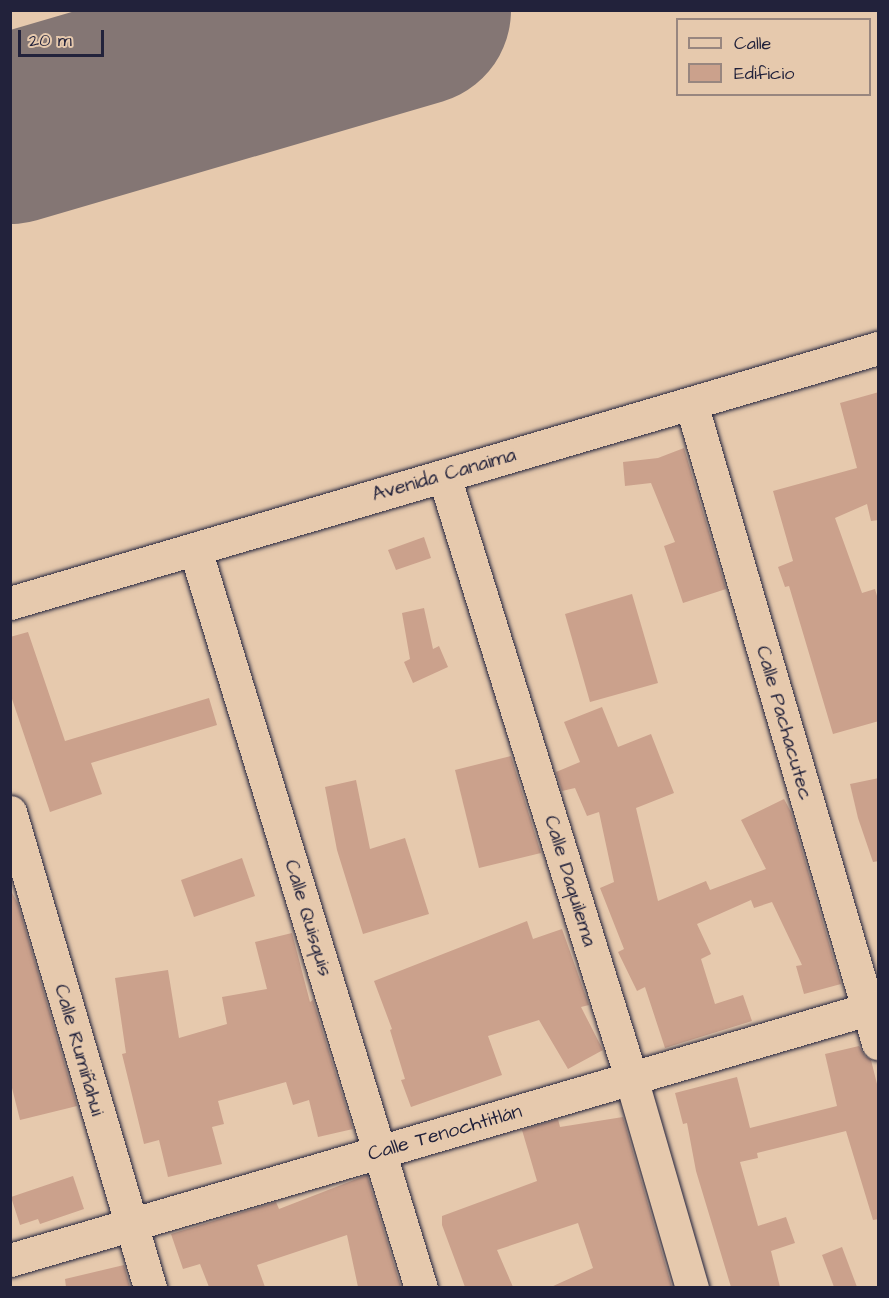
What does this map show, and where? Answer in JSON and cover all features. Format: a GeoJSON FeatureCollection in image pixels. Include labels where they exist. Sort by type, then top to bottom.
{"type":"FeatureCollection","features":[{"type":"Feature","properties":{"kind":"street","name":"Avenida Canaima"},"geometry":{"type":"LineString","coordinates":[[10,603],[879,348]]}},
{"type":"Feature","properties":{"kind":"street","name":"Calle Pachacutec"},"geometry":{"type":"LineString","coordinates":[[691,403],[873,1007],[879,1043]]}},
{"type":"Feature","properties":{"kind":"street","name":"Calle Daquilema"},"geometry":{"type":"LineString","coordinates":[[444,476],[631,1078],[692,1287]]}},
{"type":"Feature","properties":{"kind":"street","name":"Calle Quisquis"},"geometry":{"type":"LineString","coordinates":[[195,549],[421,1287]]}},
{"type":"Feature","properties":{"kind":"street","name":"Calle Rumiñahui"},"geometry":{"type":"LineString","coordinates":[[10,812],[150,1287]]}},
{"type":"Feature","properties":{"kind":"street","name":"Calle Tenochtitlán"},"geometry":{"type":"LineString","coordinates":[[10,1260],[873,1007]]}},
{"type":"Feature","properties":{"kind":"building"},"geometry":{"type":"Polygon","coordinates":[[[879,392],[879,520],[871,521],[867,504],[835,518],[862,593],[875,589],[879,603],[879,721],[833,734],[789,586],[785,587],[778,567],[793,561],[773,491],[857,468],[840,403],[879,392]]]}},
{"type":"Feature","properties":{"kind":"building"},"geometry":{"type":"Polygon","coordinates":[[[684,448],[726,589],[683,603],[664,546],[675,542],[651,483],[625,486],[623,462],[658,458],[684,448]]]}},
{"type":"Feature","properties":{"kind":"building"},"geometry":{"type":"Polygon","coordinates":[[[424,537],[431,558],[396,570],[388,550],[424,537]]]}},
{"type":"Feature","properties":{"kind":"building"},"geometry":{"type":"Polygon","coordinates":[[[632,594],[658,683],[590,702],[565,614],[632,594]]]}},
{"type":"Feature","properties":{"kind":"building"},"geometry":{"type":"Polygon","coordinates":[[[424,608],[433,649],[439,646],[448,667],[413,683],[404,662],[410,659],[402,613],[424,608]]]}},
{"type":"Feature","properties":{"kind":"building"},"geometry":{"type":"Polygon","coordinates":[[[28,632],[65,741],[209,698],[217,725],[91,763],[102,794],[50,812],[10,693],[10,637],[28,632]]]}},
{"type":"Feature","properties":{"kind":"building"},"geometry":{"type":"Polygon","coordinates":[[[602,707],[618,747],[651,734],[674,793],[636,808],[658,901],[706,881],[710,890],[766,869],[741,820],[784,799],[791,812],[841,984],[804,994],[796,966],[802,965],[772,902],[754,908],[751,900],[697,924],[711,954],[701,959],[715,1004],[743,995],[752,1021],[665,1048],[645,987],[637,991],[618,952],[624,949],[600,888],[614,882],[599,812],[587,816],[575,788],[562,791],[556,772],[580,762],[564,722],[602,707]]]}},
{"type":"Feature","properties":{"kind":"building"},"geometry":{"type":"Polygon","coordinates":[[[511,756],[541,853],[479,868],[455,770],[511,756]]]}},
{"type":"Feature","properties":{"kind":"building"},"geometry":{"type":"Polygon","coordinates":[[[879,778],[879,861],[873,862],[858,818],[850,784],[879,778]]]}},
{"type":"Feature","properties":{"kind":"building"},"geometry":{"type":"Polygon","coordinates":[[[356,780],[370,849],[405,838],[429,914],[363,934],[337,850],[325,787],[356,780]]]}},
{"type":"Feature","properties":{"kind":"building"},"geometry":{"type":"Polygon","coordinates":[[[242,858],[255,896],[194,917],[181,880],[242,858]]]}},
{"type":"Feature","properties":{"kind":"building"},"geometry":{"type":"Polygon","coordinates":[[[10,889],[18,904],[77,1106],[20,1120],[10,1080],[10,889]]]}},
{"type":"Feature","properties":{"kind":"building"},"geometry":{"type":"Polygon","coordinates":[[[527,921],[533,939],[562,929],[589,1005],[581,1007],[603,1050],[568,1069],[539,1020],[488,1036],[502,1075],[411,1107],[401,1080],[405,1079],[390,1030],[392,1029],[374,981],[527,921]]]}},
{"type":"Feature","properties":{"kind":"building"},"geometry":{"type":"Polygon","coordinates":[[[292,933],[310,1002],[313,1000],[353,1129],[318,1137],[309,1100],[293,1105],[286,1082],[218,1101],[224,1124],[212,1127],[222,1164],[168,1177],[159,1140],[144,1144],[122,1054],[126,1053],[115,978],[168,970],[179,1038],[227,1024],[222,997],[267,989],[255,942],[292,933]]]}},
{"type":"Feature","properties":{"kind":"building"},"geometry":{"type":"Polygon","coordinates":[[[859,1046],[865,1056],[871,1060],[879,1092],[879,1219],[873,1220],[846,1131],[757,1153],[758,1158],[740,1162],[758,1226],[786,1217],[795,1243],[771,1251],[780,1287],[731,1287],[696,1171],[687,1123],[683,1124],[675,1093],[737,1077],[750,1128],[837,1106],[825,1054],[859,1046]]]}},
{"type":"Feature","properties":{"kind":"building"},"geometry":{"type":"Polygon","coordinates":[[[623,1117],[672,1287],[551,1287],[593,1268],[578,1223],[497,1250],[513,1287],[465,1287],[442,1225],[442,1216],[537,1181],[522,1130],[558,1119],[560,1127],[623,1117]]]}},
{"type":"Feature","properties":{"kind":"building"},"geometry":{"type":"Polygon","coordinates":[[[367,1175],[401,1287],[358,1287],[347,1235],[257,1265],[265,1287],[209,1287],[200,1264],[183,1269],[171,1234],[276,1202],[279,1209],[367,1175]]]}},
{"type":"Feature","properties":{"kind":"building"},"geometry":{"type":"Polygon","coordinates":[[[73,1176],[84,1209],[40,1224],[38,1219],[20,1225],[11,1197],[73,1176]]]}},
{"type":"Feature","properties":{"kind":"building"},"geometry":{"type":"Polygon","coordinates":[[[842,1247],[857,1287],[834,1287],[822,1255],[842,1247]]]}},
{"type":"Feature","properties":{"kind":"building"},"geometry":{"type":"Polygon","coordinates":[[[124,1265],[130,1287],[66,1287],[65,1279],[124,1265]]]}},
{"type":"Feature","properties":{"kind":"taxiway"},"geometry":{"type":"LineString","coordinates":[[275,10],[358,27]]}},
{"type":"Feature","properties":{"kind":"runway"},"geometry":{"type":"LineString","coordinates":[[10,129],[416,10]]}}]}
